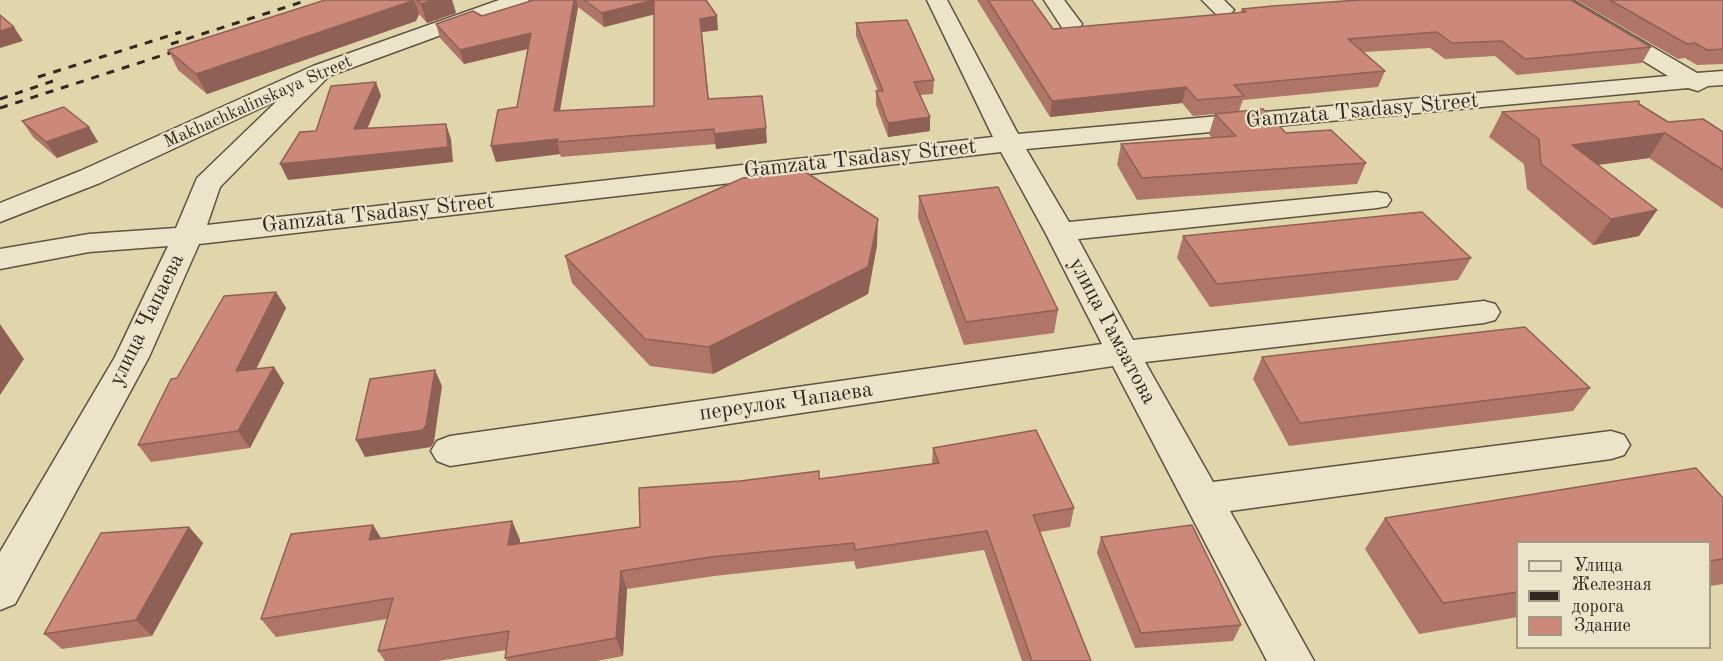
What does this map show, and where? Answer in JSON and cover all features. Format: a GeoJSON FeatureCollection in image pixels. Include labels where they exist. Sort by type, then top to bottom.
{"type":"FeatureCollection","features":[{"type":"Feature","properties":{"kind":"street","name":"Makhachkalinskaya Street"},"geometry":{"type":"LineString","coordinates":[[0,213],[90,177],[321,70],[519,0]]}},
{"type":"Feature","properties":{"kind":"street","name":"улица Гамзатова"},"geometry":{"type":"LineString","coordinates":[[937,0],[1009,142],[1060,232],[1123,353],[1291,661]]}},
{"type":"Feature","properties":{"kind":"street"},"geometry":{"type":"LineString","coordinates":[[1054,0],[1071,24]]}},
{"type":"Feature","properties":{"kind":"street"},"geometry":{"type":"LineString","coordinates":[[1557,0],[1723,98]]}},
{"type":"Feature","properties":{"kind":"street","name":"улица Чапаева"},"geometry":{"type":"LineString","coordinates":[[0,591],[132,357],[188,236],[194,169],[321,70]]}},
{"type":"Feature","properties":{"kind":"street","name":"Gamzata Tsadasy Street"},"geometry":{"type":"LineString","coordinates":[[0,260],[89,243],[188,236],[1009,142],[1723,78]]}},
{"type":"Feature","properties":{"kind":"street"},"geometry":{"type":"LineString","coordinates":[[163,159],[194,169],[200,196],[186,209],[142,231],[89,243],[54,234],[47,225],[47,213],[56,201],[71,188],[90,177],[140,161],[163,159]]}},
{"type":"Feature","properties":{"kind":"street"},"geometry":{"type":"LineString","coordinates":[[1060,232],[1377,200]]}},
{"type":"Feature","properties":{"kind":"street","name":"переулок Чапаева"},"geometry":{"type":"LineString","coordinates":[[450,452],[1123,353],[1484,312]]}},
{"type":"Feature","properties":{"kind":"street"},"geometry":{"type":"LineString","coordinates":[[1203,499],[1611,445]]}},
{"type":"Feature","properties":{"kind":"building"},"geometry":{"type":"Polygon","coordinates":[[[325,0],[410,0],[196,74],[168,50],[325,0]]]}},
{"type":"Feature","properties":{"kind":"building"},"geometry":{"type":"Polygon","coordinates":[[[417,0],[433,0],[421,4],[417,0]]]}},
{"type":"Feature","properties":{"kind":"building"},"geometry":{"type":"Polygon","coordinates":[[[534,0],[574,0],[554,111],[654,106],[654,0],[706,0],[717,16],[700,19],[708,99],[762,96],[766,128],[714,134],[714,129],[557,142],[558,139],[491,146],[498,110],[517,107],[531,33],[460,50],[436,24],[473,11],[482,16],[534,0]]]}},
{"type":"Feature","properties":{"kind":"building"},"geometry":{"type":"Polygon","coordinates":[[[584,0],[654,0],[602,13],[584,0]]]}},
{"type":"Feature","properties":{"kind":"building"},"geometry":{"type":"Polygon","coordinates":[[[988,0],[1032,0],[1053,29],[1246,12],[1242,9],[1273,6],[1359,0],[1571,0],[1651,47],[1525,59],[1502,41],[1452,43],[1437,32],[1348,39],[1385,71],[1234,85],[1244,96],[1197,100],[1186,87],[1052,101],[988,0]]]}},
{"type":"Feature","properties":{"kind":"building"},"geometry":{"type":"Polygon","coordinates":[[[1610,0],[1723,0],[1723,49],[1707,50],[1695,43],[1687,44],[1610,0]]]}},
{"type":"Feature","properties":{"kind":"building"},"geometry":{"type":"Polygon","coordinates":[[[0,15],[14,27],[0,31],[0,15]]]}},
{"type":"Feature","properties":{"kind":"building"},"geometry":{"type":"Polygon","coordinates":[[[907,20],[934,80],[914,82],[930,117],[888,123],[876,91],[883,91],[856,23],[907,20]]]}},
{"type":"Feature","properties":{"kind":"building"},"geometry":{"type":"Polygon","coordinates":[[[376,82],[354,129],[446,124],[448,147],[280,164],[300,132],[316,131],[331,86],[376,82]]]}},
{"type":"Feature","properties":{"kind":"building"},"geometry":{"type":"Polygon","coordinates":[[[1639,101],[1639,104],[1668,122],[1703,119],[1723,132],[1723,170],[1665,133],[1572,145],[1657,210],[1611,219],[1541,164],[1539,139],[1502,112],[1639,101]]]}},
{"type":"Feature","properties":{"kind":"building"},"geometry":{"type":"Polygon","coordinates":[[[64,107],[89,127],[46,142],[22,121],[64,107]]]}},
{"type":"Feature","properties":{"kind":"building"},"geometry":{"type":"Polygon","coordinates":[[[1263,109],[1286,133],[1331,130],[1366,163],[1142,178],[1121,144],[1236,136],[1215,114],[1263,109]]]}},
{"type":"Feature","properties":{"kind":"building"},"geometry":{"type":"Polygon","coordinates":[[[804,171],[878,219],[868,267],[709,347],[645,339],[565,256],[743,178],[804,171]]]}},
{"type":"Feature","properties":{"kind":"building"},"geometry":{"type":"Polygon","coordinates":[[[998,187],[1058,310],[966,322],[919,196],[998,187]]]}},
{"type":"Feature","properties":{"kind":"building"},"geometry":{"type":"Polygon","coordinates":[[[1422,212],[1471,258],[1217,284],[1183,236],[1422,212]]]}},
{"type":"Feature","properties":{"kind":"building"},"geometry":{"type":"Polygon","coordinates":[[[276,292],[236,371],[274,367],[238,431],[138,445],[171,379],[177,378],[224,296],[276,292]]]}},
{"type":"Feature","properties":{"kind":"building"},"geometry":{"type":"Polygon","coordinates":[[[1525,327],[1590,388],[1300,423],[1262,357],[1525,327]]]}},
{"type":"Feature","properties":{"kind":"building"},"geometry":{"type":"Polygon","coordinates":[[[435,370],[426,425],[423,430],[356,440],[370,379],[435,370]]]}},
{"type":"Feature","properties":{"kind":"building"},"geometry":{"type":"Polygon","coordinates":[[[1036,430],[1074,508],[1033,515],[1091,661],[1032,661],[987,531],[855,550],[854,543],[711,557],[621,571],[616,638],[505,658],[509,631],[378,651],[393,598],[261,619],[291,534],[373,525],[369,540],[512,521],[508,545],[640,527],[639,488],[740,481],[819,471],[819,479],[939,463],[933,448],[1036,430]]]}},
{"type":"Feature","properties":{"kind":"building"},"geometry":{"type":"Polygon","coordinates":[[[1696,468],[1723,498],[1723,559],[1711,561],[1711,541],[1516,541],[1516,592],[1443,603],[1385,518],[1696,468]]]}},
{"type":"Feature","properties":{"kind":"building"},"geometry":{"type":"Polygon","coordinates":[[[1192,525],[1241,625],[1141,633],[1101,537],[1192,525]]]}},
{"type":"Feature","properties":{"kind":"building"},"geometry":{"type":"Polygon","coordinates":[[[189,527],[136,620],[44,634],[101,533],[189,527]]]}},
{"type":"Feature","properties":{"kind":"railway"},"geometry":{"type":"LineString","coordinates":[[171,44],[308,0]]}},
{"type":"Feature","properties":{"kind":"railway"},"geometry":{"type":"LineString","coordinates":[[38,77],[181,32]]}},
{"type":"Feature","properties":{"kind":"railway"},"geometry":{"type":"LineString","coordinates":[[0,108],[185,48]]}},
{"type":"Feature","properties":{"kind":"railway"},"geometry":{"type":"LineString","coordinates":[[0,99],[53,81]]}}]}
